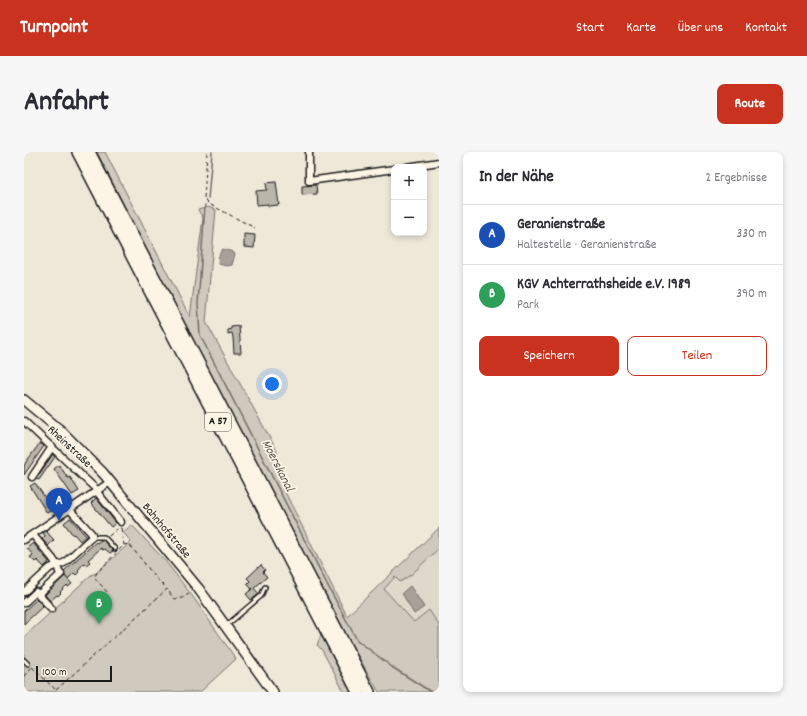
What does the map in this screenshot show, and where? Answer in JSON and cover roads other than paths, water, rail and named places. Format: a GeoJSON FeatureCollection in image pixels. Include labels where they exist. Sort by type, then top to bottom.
{"type":"FeatureCollection","features":[{"type":"Feature","properties":{"kind":"highway","name":"A 57"},"geometry":{"type":"LineString","coordinates":[[78,152],[358,692]]}},
{"type":"Feature","properties":{"kind":"highway","name":"A 57"},"geometry":{"type":"LineString","coordinates":[[89,152],[369,692]]}},
{"type":"Feature","properties":{"kind":"main road","name":"Bahnhofstraße"},"geometry":{"type":"LineString","coordinates":[[24,400],[60,430],[83,452],[110,482],[198,588],[273,692]]}},
{"type":"Feature","properties":{"kind":"street"},"geometry":{"type":"LineString","coordinates":[[309,152],[309,181],[391,169]]}},
{"type":"Feature","properties":{"kind":"street"},"geometry":{"type":"LineString","coordinates":[[426,164],[439,162]]}},
{"type":"Feature","properties":{"kind":"street","name":"Rheinstraße"},"geometry":{"type":"LineString","coordinates":[[24,422],[97,491],[121,522]]}},
{"type":"Feature","properties":{"kind":"street"},"geometry":{"type":"LineString","coordinates":[[32,477],[52,447]]}},
{"type":"Feature","properties":{"kind":"street"},"geometry":{"type":"LineString","coordinates":[[24,540],[110,482]]}},
{"type":"Feature","properties":{"kind":"street"},"geometry":{"type":"LineString","coordinates":[[32,534],[54,559],[57,565],[59,572],[61,574],[26,601],[24,592],[30,586],[50,568],[57,565],[64,563],[92,537],[92,534],[70,510]]}},
{"type":"Feature","properties":{"kind":"street"},"geometry":{"type":"LineString","coordinates":[[30,586],[52,608]]}},
{"type":"Feature","properties":{"kind":"lane"},"geometry":{"type":"LineString","coordinates":[[92,537],[104,537],[115,549]]}},
{"type":"Feature","properties":{"kind":"lane"},"geometry":{"type":"LineString","coordinates":[[226,626],[261,596],[265,588]]}},
{"type":"Feature","properties":{"kind":"lane"},"geometry":{"type":"LineString","coordinates":[[24,660],[28,664]]}},
{"type":"Feature","properties":{"kind":"waterway","name":"Moerskanal"},"geometry":{"type":"LineString","coordinates":[[208,199],[212,152]]}},
{"type":"Feature","properties":{"kind":"waterway","name":"Moerskanal"},"geometry":{"type":"LineString","coordinates":[[205,205],[198,304],[200,335],[357,640],[392,667],[431,692]]}},
{"type":"Feature","properties":{"kind":"place","name":"Geranienstraße"},"geometry":{"type":"Point","coordinates":[59,521]}},
{"type":"Feature","properties":{"kind":"place","name":"KGV Achterrathsheide e.V. 1989"},"geometry":{"type":"Point","coordinates":[99,624]}}]}
